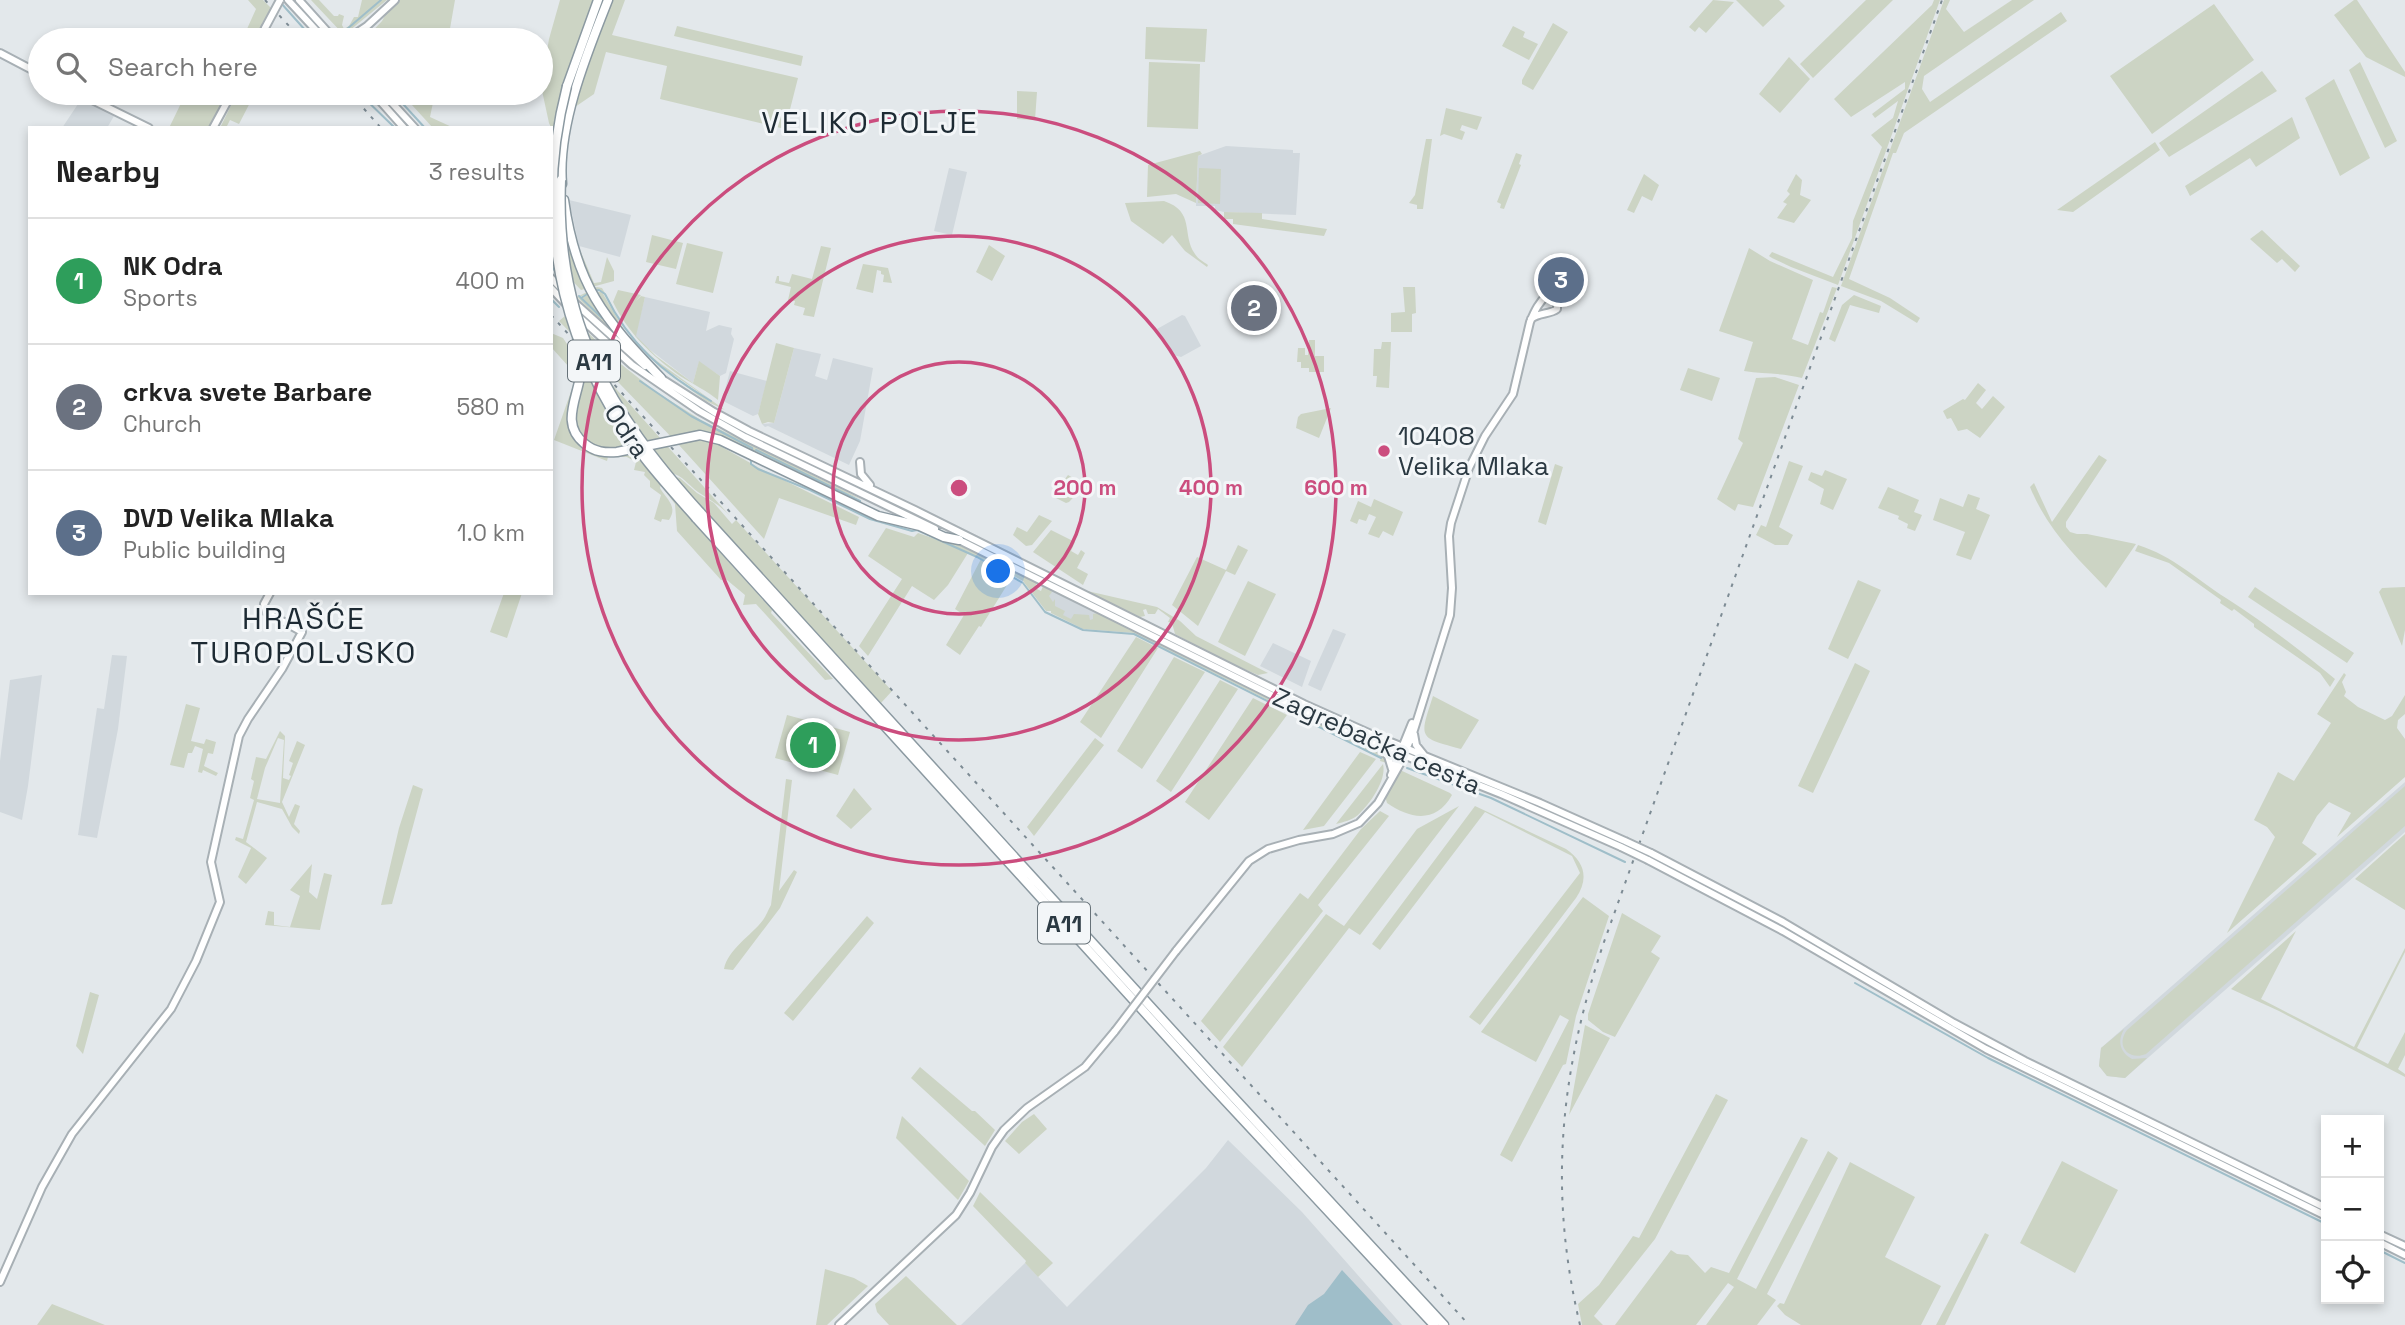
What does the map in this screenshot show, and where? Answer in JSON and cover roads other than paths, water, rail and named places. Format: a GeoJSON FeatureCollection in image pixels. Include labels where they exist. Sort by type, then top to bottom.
{"type":"FeatureCollection","features":[{"type":"Feature","properties":{"kind":"highway","name":"A11"},"geometry":{"type":"LineString","coordinates":[[571,87],[598,0]]}},
{"type":"Feature","properties":{"kind":"highway","name":"A11"},"geometry":{"type":"LineString","coordinates":[[571,87],[608,0]]}},
{"type":"Feature","properties":{"kind":"highway","name":"Odra"},"geometry":{"type":"LineString","coordinates":[[571,87],[561,180],[560,221],[566,268],[578,318],[592,357],[628,424],[698,515]]}},
{"type":"Feature","properties":{"kind":"highway","name":"Odra"},"geometry":{"type":"LineString","coordinates":[[553,190],[557,131],[571,87]]}},
{"type":"Feature","properties":{"kind":"highway"},"geometry":{"type":"LineString","coordinates":[[561,180],[572,245],[593,296],[614,329],[661,377]]}},
{"type":"Feature","properties":{"kind":"highway","name":"Odra"},"geometry":{"type":"LineString","coordinates":[[553,216],[558,270],[566,309],[576,337],[611,411],[643,457],[698,515]]}},
{"type":"Feature","properties":{"kind":"highway"},"geometry":{"type":"LineString","coordinates":[[576,337],[581,367],[571,420],[576,435],[588,446],[604,453],[617,452],[701,435],[720,440],[878,516],[920,526],[944,537],[959,540]]}},
{"type":"Feature","properties":{"kind":"highway","name":"A11"},"geometry":{"type":"LineString","coordinates":[[698,515],[1206,1080],[1434,1325]]}},
{"type":"Feature","properties":{"kind":"highway","name":"A11"},"geometry":{"type":"LineString","coordinates":[[698,515],[1444,1325]]}},
{"type":"Feature","properties":{"kind":"main road"},"geometry":{"type":"LineString","coordinates":[[265,28],[280,0]]}},
{"type":"Feature","properties":{"kind":"main road"},"geometry":{"type":"LineString","coordinates":[[288,0],[314,28]]}},
{"type":"Feature","properties":{"kind":"main road"},"geometry":{"type":"LineString","coordinates":[[299,0],[324,28]]}},
{"type":"Feature","properties":{"kind":"main road"},"geometry":{"type":"LineString","coordinates":[[364,28],[395,0]]}},
{"type":"Feature","properties":{"kind":"main road"},"geometry":{"type":"LineString","coordinates":[[0,53],[28,68]]}},
{"type":"Feature","properties":{"kind":"main road"},"geometry":{"type":"LineString","coordinates":[[102,105],[145,126]]}},
{"type":"Feature","properties":{"kind":"main road"},"geometry":{"type":"LineString","coordinates":[[215,126],[226,105]]}},
{"type":"Feature","properties":{"kind":"main road"},"geometry":{"type":"LineString","coordinates":[[384,105],[402,126]]}},
{"type":"Feature","properties":{"kind":"main road"},"geometry":{"type":"LineString","coordinates":[[394,105],[413,126]]}},
{"type":"Feature","properties":{"kind":"main road","name":"Zagrebačka cesta"},"geometry":{"type":"LineString","coordinates":[[553,280],[619,344],[661,377],[729,420],[1403,751],[1513,800],[1623,844]]}},
{"type":"Feature","properties":{"kind":"main road","name":"Zagrebačka cesta"},"geometry":{"type":"LineString","coordinates":[[553,290],[615,350],[678,398],[726,427],[1298,709],[1378,746],[1425,756],[1540,803],[1649,856],[1783,922],[2025,1061],[2321,1206]]}},
{"type":"Feature","properties":{"kind":"main road"},"geometry":{"type":"LineString","coordinates":[[839,1325],[956,1215],[970,1194],[992,1147],[1012,1122],[1085,1067],[1241,869],[1259,854],[1285,843],[1333,834],[1349,828],[1373,810],[1390,780],[1417,717],[1445,634],[1452,595],[1450,527],[1466,476],[1490,429],[1505,410],[1513,394],[1531,318],[1548,293],[1557,308],[1552,313],[1531,318]]}},
{"type":"Feature","properties":{"kind":"main road"},"geometry":{"type":"LineString","coordinates":[[860,462],[863,478],[882,495]]}},
{"type":"Feature","properties":{"kind":"main road"},"geometry":{"type":"LineString","coordinates":[[0,1282],[56,1160],[79,1123],[171,1009],[203,946],[219,902],[211,859],[239,736],[288,660],[302,632],[264,609],[269,595]]}},
{"type":"Feature","properties":{"kind":"main road"},"geometry":{"type":"LineString","coordinates":[[1390,780],[1392,769],[1414,729],[1417,717]]}},
{"type":"Feature","properties":{"kind":"main road"},"geometry":{"type":"LineString","coordinates":[[1414,729],[1416,745],[1425,756]]}},
{"type":"Feature","properties":{"kind":"main road"},"geometry":{"type":"LineString","coordinates":[[1378,746],[1388,756],[1392,769]]}},
{"type":"Feature","properties":{"kind":"main road","name":"Zagrebačka cesta"},"geometry":{"type":"LineString","coordinates":[[1649,856],[2022,1068],[2321,1214]]}},
{"type":"Feature","properties":{"kind":"main road"},"geometry":{"type":"LineString","coordinates":[[2384,1236],[2405,1246]]}},
{"type":"Feature","properties":{"kind":"main road"},"geometry":{"type":"LineString","coordinates":[[2384,1244],[2405,1255]]}},
{"type":"Feature","properties":{"kind":"water"},"geometry":{"type":"Polygon","coordinates":[[[1342,1270],[1393,1325],[1295,1325],[1308,1305],[1324,1294],[1342,1270]]]}},
{"type":"Feature","properties":{"kind":"waterway"},"geometry":{"type":"LineString","coordinates":[[348,28],[381,0]]}},
{"type":"Feature","properties":{"kind":"waterway"},"geometry":{"type":"LineString","coordinates":[[281,3],[303,28]]}},
{"type":"Feature","properties":{"kind":"waterway"},"geometry":{"type":"LineString","coordinates":[[371,105],[393,126]]}},
{"type":"Feature","properties":{"kind":"waterway"},"geometry":{"type":"LineString","coordinates":[[404,105],[423,126]]}},
{"type":"Feature","properties":{"kind":"waterway"},"geometry":{"type":"LineString","coordinates":[[553,268],[557,273]]}},
{"type":"Feature","properties":{"kind":"waterway"},"geometry":{"type":"LineString","coordinates":[[594,291],[599,290],[605,294],[625,328],[649,356],[678,380],[711,401]]}},
{"type":"Feature","properties":{"kind":"waterway"},"geometry":{"type":"LineString","coordinates":[[581,298],[589,293]]}},
{"type":"Feature","properties":{"kind":"waterway"},"geometry":{"type":"LineString","coordinates":[[579,296],[602,318]]}},
{"type":"Feature","properties":{"kind":"waterway"},"geometry":{"type":"LineString","coordinates":[[553,301],[559,307]]}},
{"type":"Feature","properties":{"kind":"waterway"},"geometry":{"type":"LineString","coordinates":[[640,381],[691,416],[752,448],[753,452]]}},
{"type":"Feature","properties":{"kind":"waterway"},"geometry":{"type":"LineString","coordinates":[[756,450],[860,503]]}},
{"type":"Feature","properties":{"kind":"waterway"},"geometry":{"type":"LineString","coordinates":[[751,457],[751,464],[758,469],[870,519],[912,531],[917,530],[977,557],[1023,583],[1045,612],[1083,630],[1134,634],[1381,758]]}},
{"type":"Feature","properties":{"kind":"waterway"},"geometry":{"type":"LineString","coordinates":[[1407,768],[1491,798],[1625,862]]}},
{"type":"Feature","properties":{"kind":"waterway"},"geometry":{"type":"LineString","coordinates":[[1855,983],[1988,1058],[2321,1222]]}},
{"type":"Feature","properties":{"kind":"waterway"},"geometry":{"type":"LineString","coordinates":[[2384,1252],[2405,1263]]}},
{"type":"Feature","properties":{"kind":"railway"},"geometry":{"type":"LineString","coordinates":[[265,0],[291,28]]}},
{"type":"Feature","properties":{"kind":"railway"},"geometry":{"type":"LineString","coordinates":[[1580,1325],[1570,1275],[1562,1179],[1569,1085],[1589,990],[1942,0]]}},
{"type":"Feature","properties":{"kind":"railway"},"geometry":{"type":"LineString","coordinates":[[361,105],[379,126]]}},
{"type":"Feature","properties":{"kind":"railway"},"geometry":{"type":"LineString","coordinates":[[553,317],[1469,1325]]}},
{"type":"Feature","properties":{"kind":"place","name":"DVD Velika Mlaka"},"geometry":{"type":"Point","coordinates":[1561,280]}},
{"type":"Feature","properties":{"kind":"place","name":"crkva svete Barbare"},"geometry":{"type":"Point","coordinates":[1254,308]}},
{"type":"Feature","properties":{"kind":"place","name":"10408 Velika Mlaka"},"geometry":{"type":"Point","coordinates":[1384,451]}},
{"type":"Feature","properties":{"kind":"place","name":"NK Odra"},"geometry":{"type":"Point","coordinates":[813,745]}},
{"type":"Feature","properties":{"kind":"district","name":"VELIKO POLJE"},"geometry":{"type":"Point","coordinates":[870,122]}},
{"type":"Feature","properties":{"kind":"district","name":"HRAŠĆE TUROPOLJSKO"},"geometry":{"type":"Point","coordinates":[304,635]}}]}
